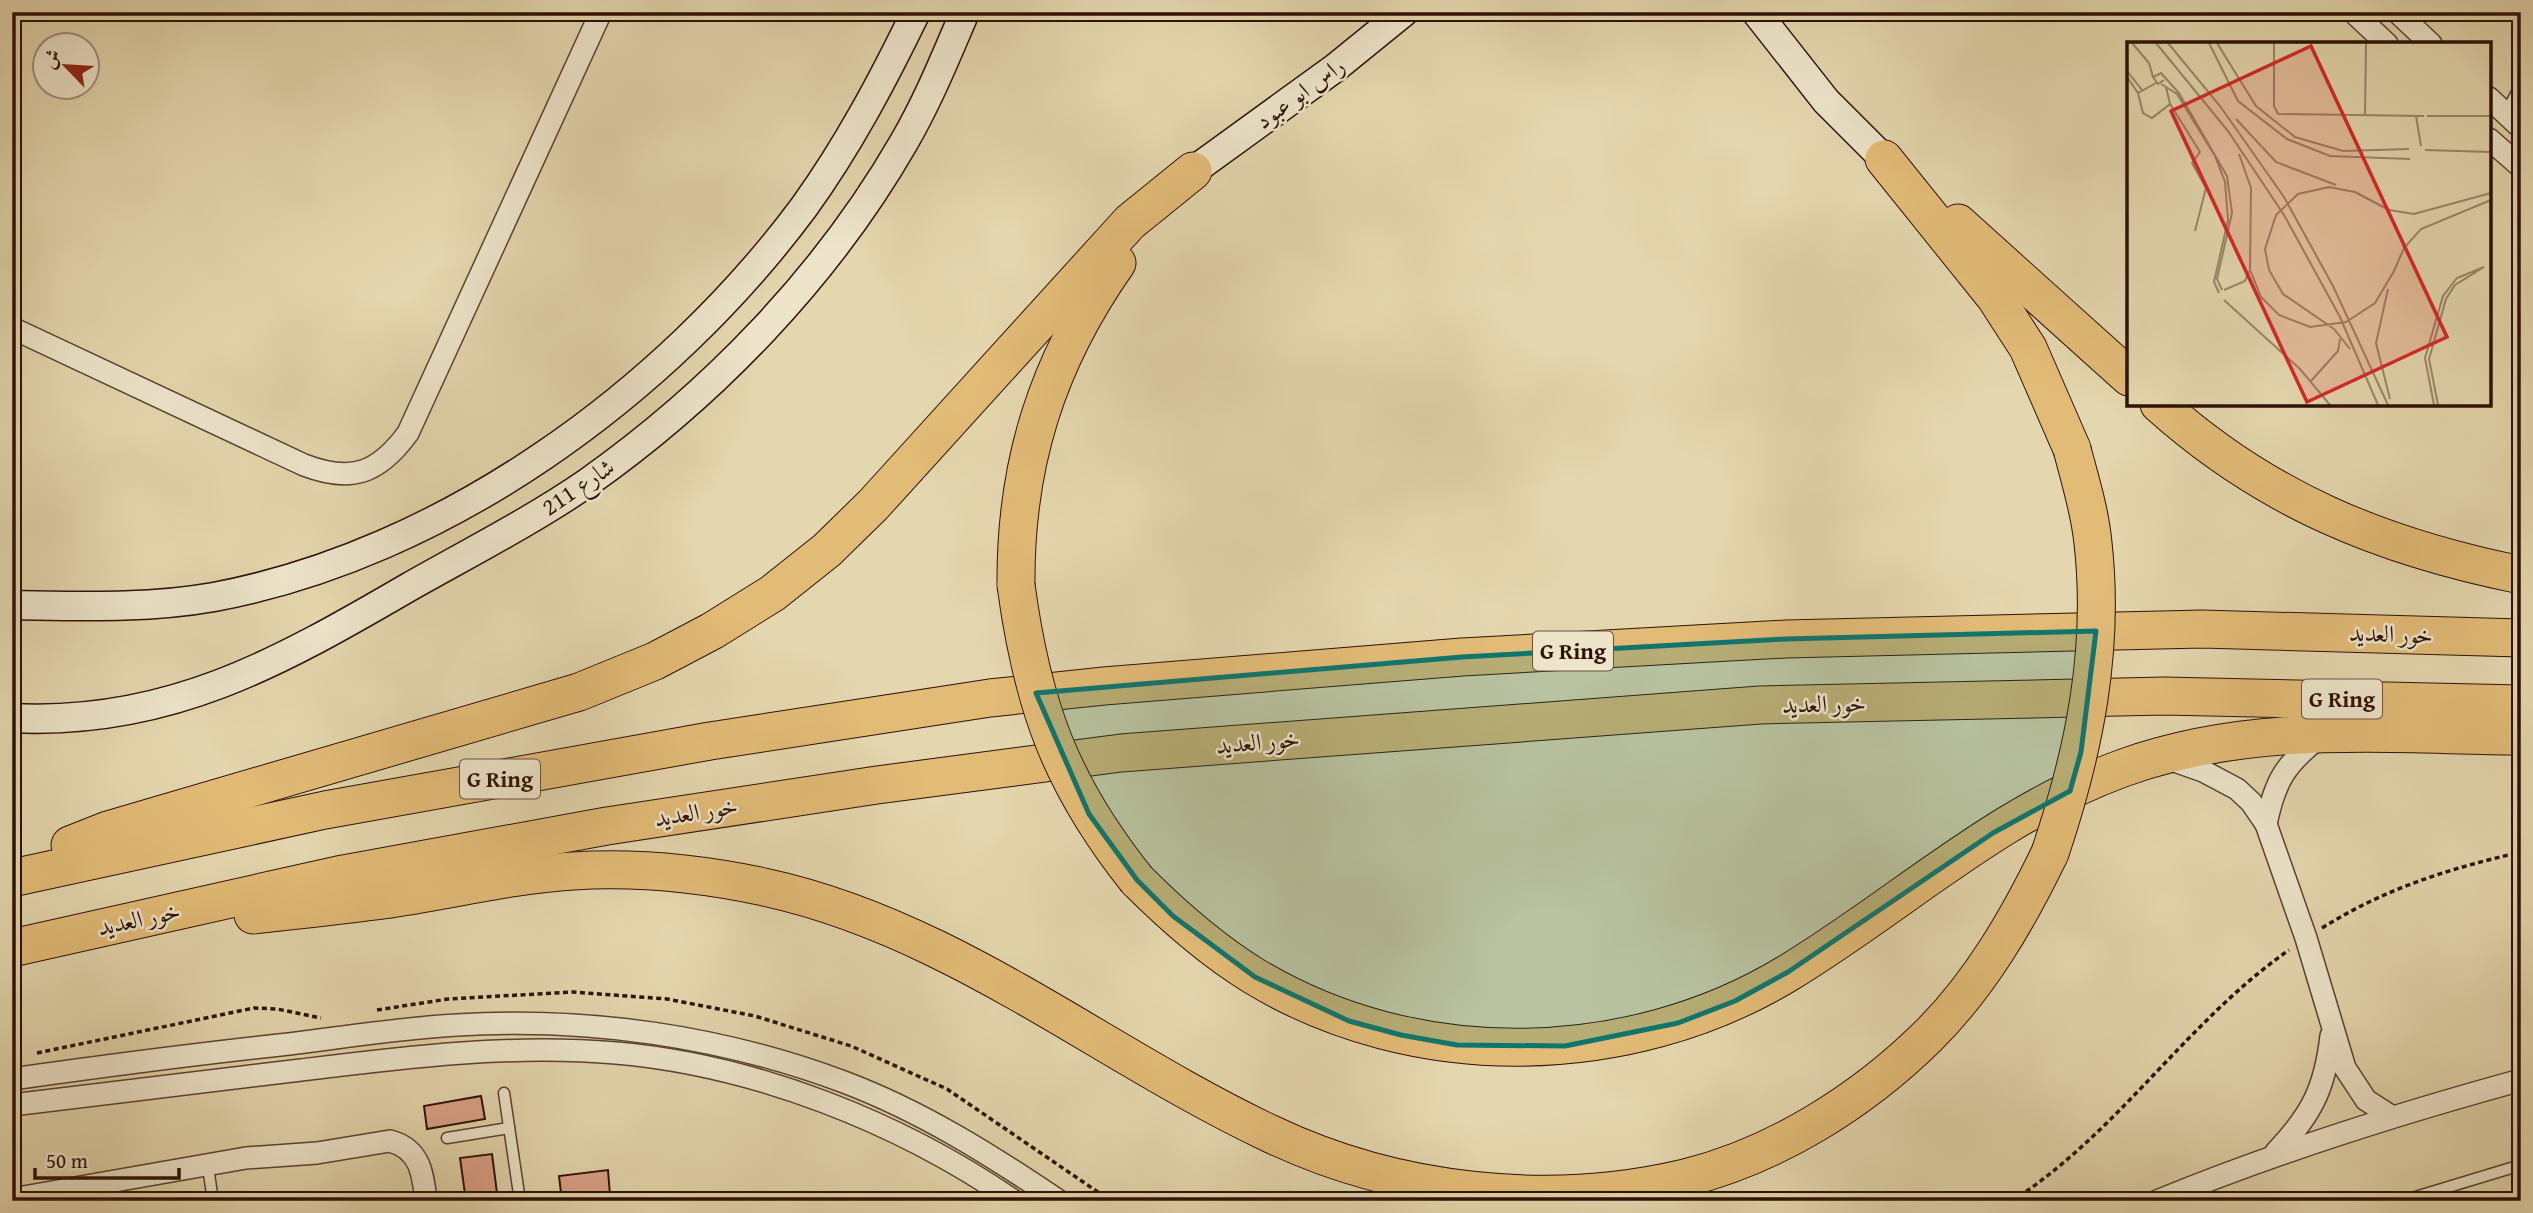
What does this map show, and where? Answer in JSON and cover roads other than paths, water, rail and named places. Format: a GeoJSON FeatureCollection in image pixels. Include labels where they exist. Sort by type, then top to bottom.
{"type":"FeatureCollection","features":[{"type":"Feature","properties":{"kind":"highway"},"geometry":{"type":"LineString","coordinates":[[1884,159],[2127,375]]}},
{"type":"Feature","properties":{"kind":"highway"},"geometry":{"type":"LineString","coordinates":[[28,944],[383,900],[517,877],[576,871],[687,875],[763,887],[820,902],[920,940],[1225,1112],[1321,1156],[1363,1169],[1454,1188],[1561,1196],[1687,1177],[1748,1157],[1813,1124],[1873,1083],[1928,1036],[1973,984],[2004,939],[2050,853],[2081,752],[2093,667],[2097,604],[2093,541],[2072,449],[2028,348],[2001,307],[1884,159]]}},
{"type":"Feature","properties":{"kind":"highway"},"geometry":{"type":"LineString","coordinates":[[1193,171],[1127,249],[1103,283],[1059,364],[1027,455],[1018,510],[1016,585],[1023,638],[1046,726],[1089,814],[1137,880],[1173,916],[1214,950],[1298,1000],[1349,1021],[1401,1035],[1457,1045],[1565,1046],[1678,1023],[1735,1001],[1788,972],[1940,868],[2032,810],[2094,779],[2161,757],[2256,736],[2521,736]]}},
{"type":"Feature","properties":{"kind":"highway"},"geometry":{"type":"LineString","coordinates":[[12,866],[108,830],[579,692],[655,661],[712,631],[772,593],[827,550],[873,505],[1130,222],[1193,171]]}},
{"type":"Feature","properties":{"kind":"highway"},"geometry":{"type":"LineString","coordinates":[[2162,406],[2236,464],[2342,524],[2446,559],[2521,575]]}},
{"type":"Feature","properties":{"kind":"highway","name":"خور العديد"},"geometry":{"type":"LineString","coordinates":[[12,878],[325,810],[710,741],[990,698],[1104,686],[1462,657],[1786,639],[2202,629],[2521,638]]}},
{"type":"Feature","properties":{"kind":"highway","name":"خور العديد"},"geometry":{"type":"LineString","coordinates":[[28,944],[338,875],[607,826],[889,783],[1121,753],[1759,705],[2164,696],[2521,704]]}},
{"type":"Feature","properties":{"kind":"main road","name":"شارع 211"},"geometry":{"type":"LineString","coordinates":[[12,606],[94,608],[161,604],[213,597],[280,581],[394,538],[433,520],[559,443],[674,352],[709,318],[774,244],[804,206],[858,124],[916,12]]}},
{"type":"Feature","properties":{"kind":"main road","name":"شارع 211"},"geometry":{"type":"LineString","coordinates":[[12,718],[92,714],[153,705],[258,671],[505,535],[626,454],[742,350],[781,310],[849,229],[922,110],[965,12]]}},
{"type":"Feature","properties":{"kind":"main road","name":"راس ابو عبود"},"geometry":{"type":"LineString","coordinates":[[1193,171],[1335,68],[1404,12]]}},
{"type":"Feature","properties":{"kind":"main road"},"geometry":{"type":"LineString","coordinates":[[1756,12],[1789,58],[1826,101],[1884,159]]}},
{"type":"Feature","properties":{"kind":"street"},"geometry":{"type":"LineString","coordinates":[[12,328],[304,466],[330,475],[355,474],[380,464],[396,450],[408,433],[601,12]]}},
{"type":"Feature","properties":{"kind":"street"},"geometry":{"type":"LineString","coordinates":[[2353,12],[2385,42]]}},
{"type":"Feature","properties":{"kind":"street"},"geometry":{"type":"LineString","coordinates":[[2397,12],[2429,42]]}},
{"type":"Feature","properties":{"kind":"street"},"geometry":{"type":"LineString","coordinates":[[2491,99],[2513,120]]}},
{"type":"Feature","properties":{"kind":"street"},"geometry":{"type":"LineString","coordinates":[[2491,141],[2521,167]]}},
{"type":"Feature","properties":{"kind":"street"},"geometry":{"type":"LineString","coordinates":[[2266,824],[2277,781],[2287,766],[2323,734]]}},
{"type":"Feature","properties":{"kind":"street"},"geometry":{"type":"LineString","coordinates":[[2161,757],[2203,771],[2237,789],[2251,802],[2266,824],[2306,938],[2340,1055],[2353,1083],[2366,1100],[2391,1116]]}},
{"type":"Feature","properties":{"kind":"street"},"geometry":{"type":"LineString","coordinates":[[12,1079],[159,1059],[457,1025],[560,1024],[606,1027],[732,1048],[846,1083],[933,1122],[1059,1201]]}},
{"type":"Feature","properties":{"kind":"street"},"geometry":{"type":"LineString","coordinates":[[2273,1155],[2298,1129],[2323,1087],[2333,1027]]}},
{"type":"Feature","properties":{"kind":"street"},"geometry":{"type":"LineString","coordinates":[[12,1105],[403,1056],[542,1050],[618,1054],[692,1065],[779,1088],[845,1112],[969,1170],[1014,1201]]}},
{"type":"Feature","properties":{"kind":"street"},"geometry":{"type":"LineString","coordinates":[[2157,1201],[2273,1155],[2391,1116],[2521,1080]]}},
{"type":"Feature","properties":{"kind":"street"},"geometry":{"type":"LineString","coordinates":[[12,1199],[208,1167],[246,1158],[317,1153],[390,1141],[400,1144],[417,1158],[426,1201]]}},
{"type":"Feature","properties":{"kind":"street"},"geometry":{"type":"LineString","coordinates":[[1363,1169],[1419,1201]]}},
{"type":"Feature","properties":{"kind":"lane"},"geometry":{"type":"LineString","coordinates":[[2513,120],[2521,49]]}},
{"type":"Feature","properties":{"kind":"lane"},"geometry":{"type":"LineString","coordinates":[[504,1093],[520,1201]]}},
{"type":"Feature","properties":{"kind":"lane"},"geometry":{"type":"LineString","coordinates":[[447,1138],[509,1128]]}},
{"type":"Feature","properties":{"kind":"lane"},"geometry":{"type":"LineString","coordinates":[[2402,1201],[2521,1165]]}},
{"type":"Feature","properties":{"kind":"lane"},"geometry":{"type":"LineString","coordinates":[[208,1167],[213,1201]]}}]}
